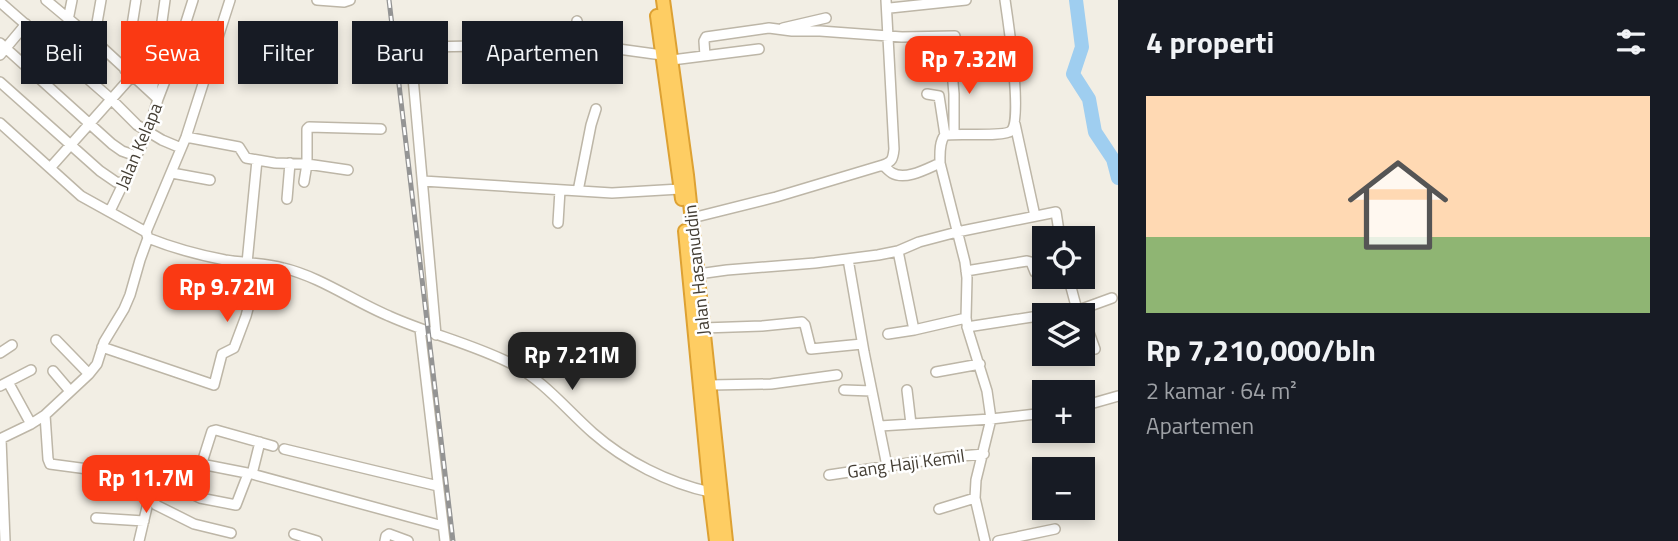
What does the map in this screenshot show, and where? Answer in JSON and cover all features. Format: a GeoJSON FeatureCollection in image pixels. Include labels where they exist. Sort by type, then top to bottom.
{"type":"FeatureCollection","features":[{"type":"Feature","properties":{"kind":"highway","name":"Jalan Hasanuddin"},"geometry":{"type":"LineString","coordinates":[[655,0],[667,57],[692,218],[726,541]]}},
{"type":"Feature","properties":{"kind":"highway","name":"Jalan Hasanuddin"},"geometry":{"type":"LineString","coordinates":[[663,0],[716,541]]}},
{"type":"Feature","properties":{"kind":"street"},"geometry":{"type":"LineString","coordinates":[[46,0],[69,21]]}},
{"type":"Feature","properties":{"kind":"street"},"geometry":{"type":"LineString","coordinates":[[69,21],[72,0]]}},
{"type":"Feature","properties":{"kind":"street"},"geometry":{"type":"LineString","coordinates":[[97,21],[100,0]]}},
{"type":"Feature","properties":{"kind":"street"},"geometry":{"type":"LineString","coordinates":[[134,21],[136,0]]}},
{"type":"Feature","properties":{"kind":"street"},"geometry":{"type":"LineString","coordinates":[[155,96],[165,0]]}},
{"type":"Feature","properties":{"kind":"street","name":"Jalan Kelapa"},"geometry":{"type":"LineString","coordinates":[[110,211],[148,132],[155,96],[178,47],[193,0]]}},
{"type":"Feature","properties":{"kind":"street"},"geometry":{"type":"LineString","coordinates":[[5,541],[1,439],[45,415],[97,364],[102,347],[130,295],[147,235],[186,136],[230,0]]}},
{"type":"Feature","properties":{"kind":"street"},"geometry":{"type":"LineString","coordinates":[[317,0],[349,1]]}},
{"type":"Feature","properties":{"kind":"street"},"geometry":{"type":"LineString","coordinates":[[692,218],[776,197],[890,162],[894,149],[888,4],[966,0]]}},
{"type":"Feature","properties":{"kind":"street"},"geometry":{"type":"LineString","coordinates":[[1006,0],[1015,84],[1015,124],[1035,216]]}},
{"type":"Feature","properties":{"kind":"street"},"geometry":{"type":"LineString","coordinates":[[0,2],[22,21]]}},
{"type":"Feature","properties":{"kind":"street"},"geometry":{"type":"LineString","coordinates":[[705,56],[706,37],[749,30],[780,29],[826,18]]}},
{"type":"Feature","properties":{"kind":"street"},"geometry":{"type":"LineString","coordinates":[[21,29],[2,49],[89,124],[122,150],[136,156]]}},
{"type":"Feature","properties":{"kind":"street"},"geometry":{"type":"LineString","coordinates":[[780,29],[792,32],[820,31],[888,36],[955,36]]}},
{"type":"Feature","properties":{"kind":"street"},"geometry":{"type":"LineString","coordinates":[[623,50],[667,57],[705,56],[760,49]]}},
{"type":"Feature","properties":{"kind":"street"},"geometry":{"type":"LineString","coordinates":[[107,52],[121,65]]}},
{"type":"Feature","properties":{"kind":"street"},"geometry":{"type":"LineString","coordinates":[[950,134],[954,94],[951,60]]}},
{"type":"Feature","properties":{"kind":"street"},"geometry":{"type":"LineString","coordinates":[[0,82],[107,177],[124,183]]}},
{"type":"Feature","properties":{"kind":"street"},"geometry":{"type":"LineString","coordinates":[[94,84],[137,125],[181,148]]}},
{"type":"Feature","properties":{"kind":"street"},"geometry":{"type":"LineString","coordinates":[[50,168],[121,84]]}},
{"type":"Feature","properties":{"kind":"street"},"geometry":{"type":"LineString","coordinates":[[141,84],[155,96]]}},
{"type":"Feature","properties":{"kind":"street"},"geometry":{"type":"LineString","coordinates":[[414,84],[436,335]]}},
{"type":"Feature","properties":{"kind":"street"},"geometry":{"type":"LineString","coordinates":[[927,94],[954,94]]}},
{"type":"Feature","properties":{"kind":"street"},"geometry":{"type":"LineString","coordinates":[[939,96],[950,134]]}},
{"type":"Feature","properties":{"kind":"street"},"geometry":{"type":"LineString","coordinates":[[578,191],[596,109]]}},
{"type":"Feature","properties":{"kind":"street"},"geometry":{"type":"LineString","coordinates":[[0,123],[81,196],[147,235],[176,248],[208,257],[283,268],[313,278],[389,316],[481,351],[520,369],[540,383],[592,432],[622,454],[682,485],[710,492]]}},
{"type":"Feature","properties":{"kind":"street"},"geometry":{"type":"LineString","coordinates":[[985,541],[975,498],[976,480],[992,419],[987,391],[967,323],[966,271],[940,163],[941,142],[950,134],[1002,134],[1010,131],[1015,124]]}},
{"type":"Feature","properties":{"kind":"street"},"geometry":{"type":"LineString","coordinates":[[304,182],[307,128],[381,129]]}},
{"type":"Feature","properties":{"kind":"street"},"geometry":{"type":"LineString","coordinates":[[186,136],[239,147],[246,158],[348,170]]}},
{"type":"Feature","properties":{"kind":"street"},"geometry":{"type":"LineString","coordinates":[[247,262],[257,160]]}},
{"type":"Feature","properties":{"kind":"street"},"geometry":{"type":"LineString","coordinates":[[287,199],[290,163]]}},
{"type":"Feature","properties":{"kind":"street"},"geometry":{"type":"LineString","coordinates":[[883,165],[893,174],[902,175],[940,163]]}},
{"type":"Feature","properties":{"kind":"street"},"geometry":{"type":"LineString","coordinates":[[172,173],[210,180]]}},
{"type":"Feature","properties":{"kind":"street"},"geometry":{"type":"LineString","coordinates":[[424,181],[612,193],[680,189]]}},
{"type":"Feature","properties":{"kind":"street"},"geometry":{"type":"LineString","coordinates":[[558,223],[560,190]]}},
{"type":"Feature","properties":{"kind":"street"},"geometry":{"type":"LineString","coordinates":[[698,274],[848,259],[898,251],[911,244],[957,232],[1056,212],[1058,226]]}},
{"type":"Feature","properties":{"kind":"street"},"geometry":{"type":"LineString","coordinates":[[898,251],[915,330]]}},
{"type":"Feature","properties":{"kind":"street"},"geometry":{"type":"LineString","coordinates":[[848,259],[887,466]]}},
{"type":"Feature","properties":{"kind":"street"},"geometry":{"type":"LineString","coordinates":[[966,271],[1027,261],[1032,264]]}},
{"type":"Feature","properties":{"kind":"street"},"geometry":{"type":"LineString","coordinates":[[102,347],[214,385],[222,354],[234,348],[260,264]]}},
{"type":"Feature","properties":{"kind":"street"},"geometry":{"type":"LineString","coordinates":[[1095,307],[1112,298]]}},
{"type":"Feature","properties":{"kind":"street"},"geometry":{"type":"LineString","coordinates":[[888,334],[1032,316]]}},
{"type":"Feature","properties":{"kind":"street"},"geometry":{"type":"LineString","coordinates":[[703,328],[762,326],[802,321],[811,349],[862,344]]}},
{"type":"Feature","properties":{"kind":"street"},"geometry":{"type":"LineString","coordinates":[[420,329],[444,541]]}},
{"type":"Feature","properties":{"kind":"street"},"geometry":{"type":"LineString","coordinates":[[56,340],[89,374]]}},
{"type":"Feature","properties":{"kind":"street"},"geometry":{"type":"LineString","coordinates":[[0,352],[12,345]]}},
{"type":"Feature","properties":{"kind":"street"},"geometry":{"type":"LineString","coordinates":[[936,372],[979,364]]}},
{"type":"Feature","properties":{"kind":"street"},"geometry":{"type":"LineString","coordinates":[[31,370],[4,384],[31,424]]}},
{"type":"Feature","properties":{"kind":"street"},"geometry":{"type":"LineString","coordinates":[[53,371],[70,391]]}},
{"type":"Feature","properties":{"kind":"street"},"geometry":{"type":"LineString","coordinates":[[710,385],[771,384],[837,375]]}},
{"type":"Feature","properties":{"kind":"street"},"geometry":{"type":"LineString","coordinates":[[844,390],[872,391]]}},
{"type":"Feature","properties":{"kind":"street"},"geometry":{"type":"LineString","coordinates":[[907,390],[911,424]]}},
{"type":"Feature","properties":{"kind":"street"},"geometry":{"type":"LineString","coordinates":[[1095,402],[1118,396]]}},
{"type":"Feature","properties":{"kind":"street"},"geometry":{"type":"LineString","coordinates":[[880,426],[1032,414]]}},
{"type":"Feature","properties":{"kind":"street"},"geometry":{"type":"LineString","coordinates":[[45,415],[50,464],[148,477],[147,507],[139,541]]}},
{"type":"Feature","properties":{"kind":"street"},"geometry":{"type":"LineString","coordinates":[[192,494],[214,430],[273,446]]}},
{"type":"Feature","properties":{"kind":"street"},"geometry":{"type":"LineString","coordinates":[[231,533],[194,524],[156,505],[153,500],[155,493],[161,489],[236,505],[260,442]]}},
{"type":"Feature","properties":{"kind":"street"},"geometry":{"type":"LineString","coordinates":[[284,449],[438,486]]}},
{"type":"Feature","properties":{"kind":"street","name":"Gang Haji Kemil"},"geometry":{"type":"LineString","coordinates":[[829,475],[966,454],[984,454]]}},
{"type":"Feature","properties":{"kind":"street"},"geometry":{"type":"LineString","coordinates":[[201,464],[250,474],[443,526]]}},
{"type":"Feature","properties":{"kind":"street"},"geometry":{"type":"LineString","coordinates":[[939,509],[975,498]]}},
{"type":"Feature","properties":{"kind":"street"},"geometry":{"type":"LineString","coordinates":[[96,518],[144,521]]}},
{"type":"Feature","properties":{"kind":"street"},"geometry":{"type":"LineString","coordinates":[[998,541],[1055,530]]}},
{"type":"Feature","properties":{"kind":"street"},"geometry":{"type":"LineString","coordinates":[[294,534],[317,541]]}},
{"type":"Feature","properties":{"kind":"street"},"geometry":{"type":"LineString","coordinates":[[385,541],[388,534],[408,541]]}},
{"type":"Feature","properties":{"kind":"waterway"},"geometry":{"type":"LineString","coordinates":[[1076,0],[1082,47],[1073,74],[1089,99],[1095,132],[1113,159],[1118,178]]}},
{"type":"Feature","properties":{"kind":"railway"},"geometry":{"type":"LineString","coordinates":[[389,0],[453,541]]}}]}
